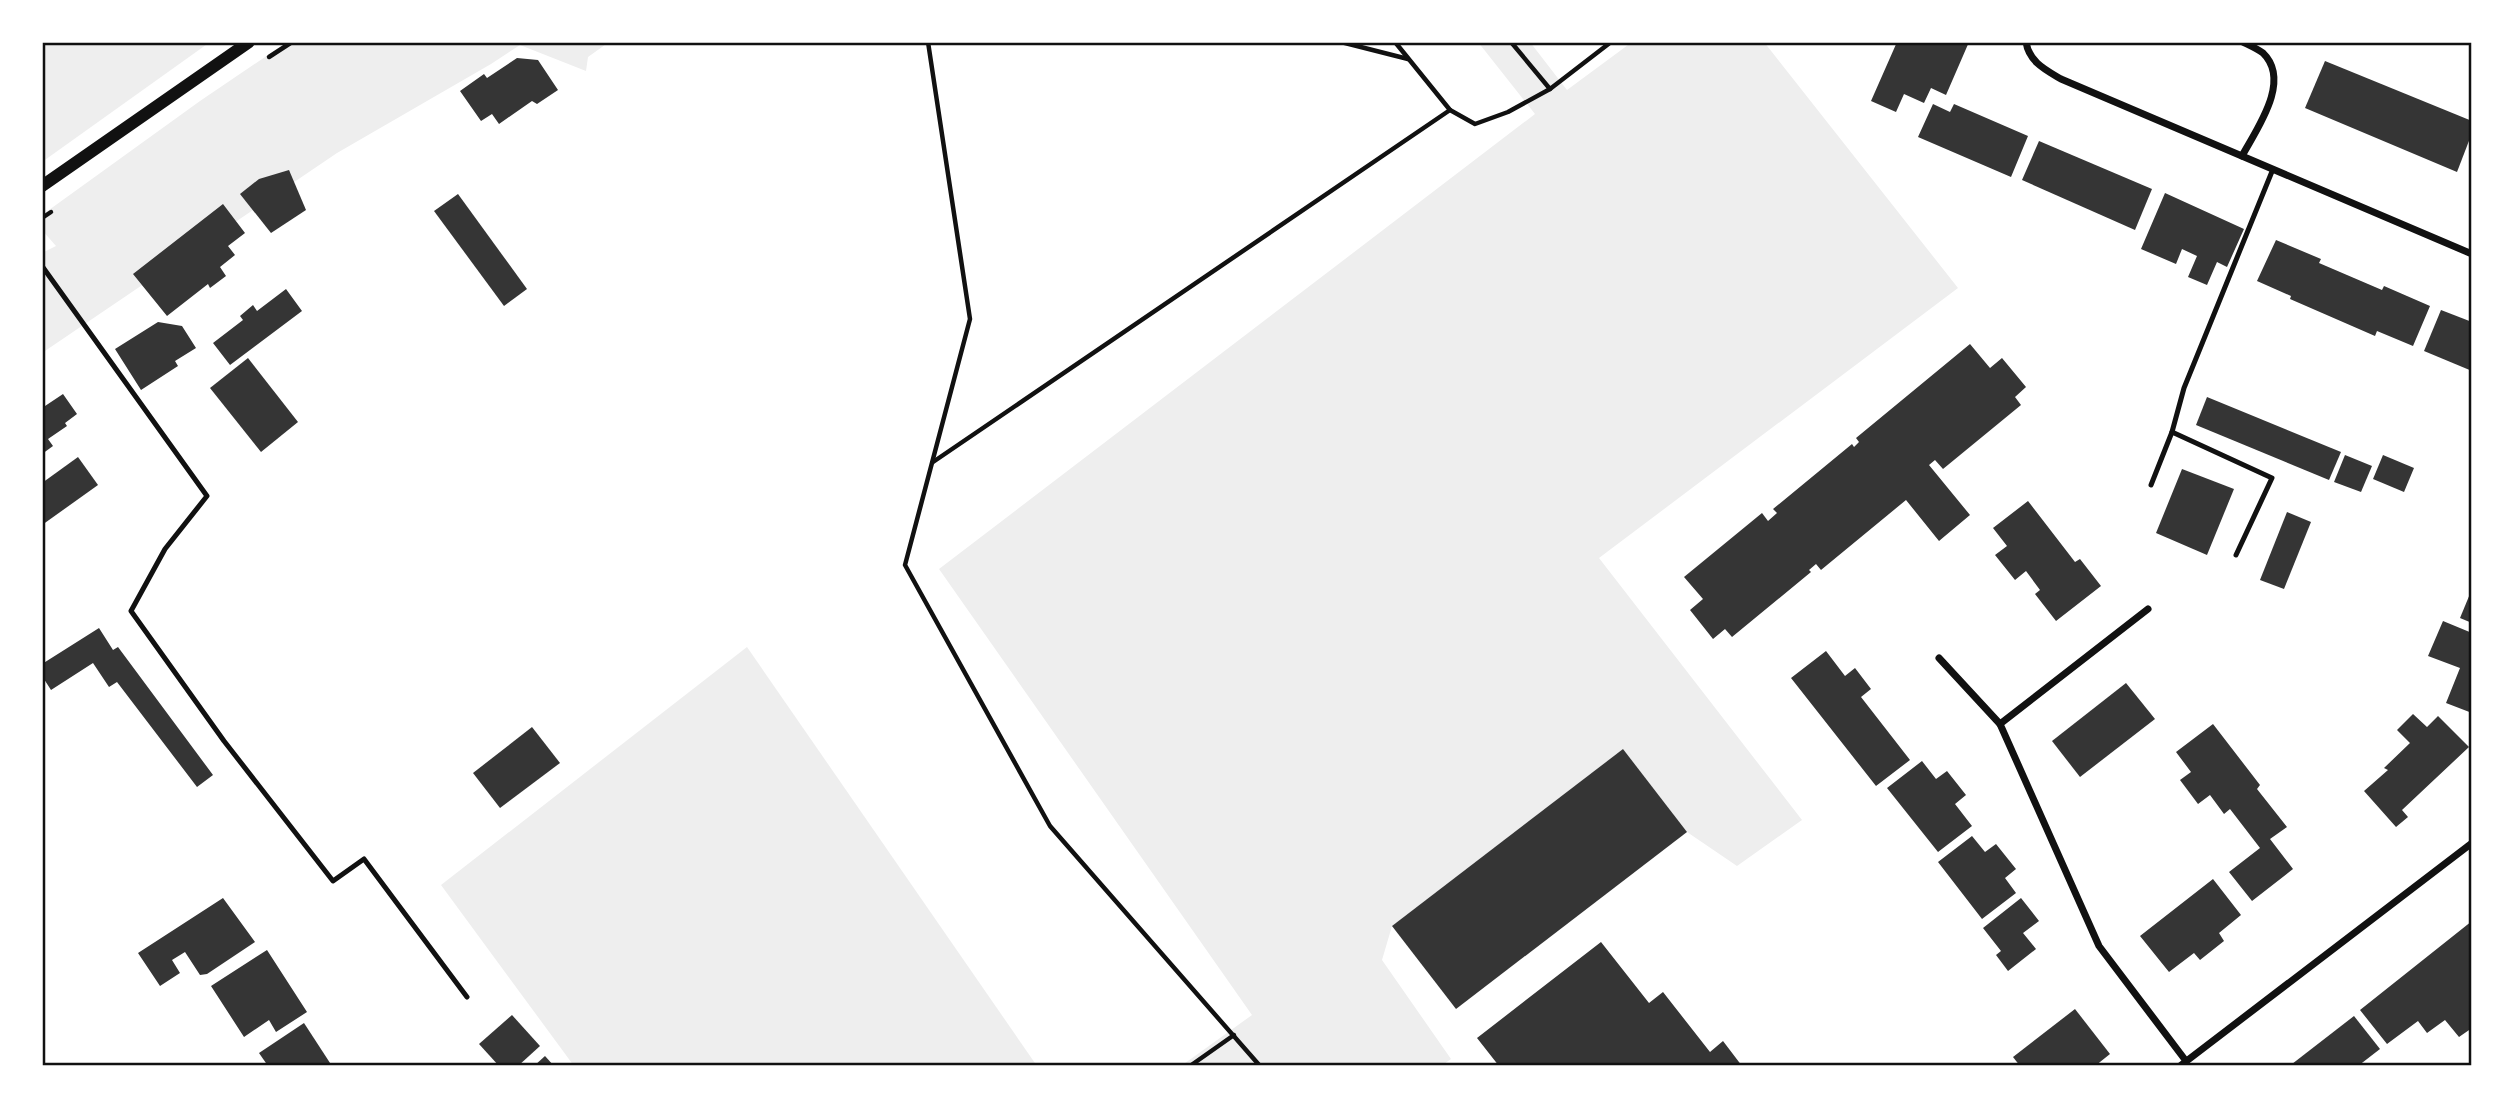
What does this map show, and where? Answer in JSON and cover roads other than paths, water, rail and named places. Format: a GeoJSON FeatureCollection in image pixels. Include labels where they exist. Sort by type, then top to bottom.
{"type":"FeatureCollection","features":[{"type":"Feature","properties":{"kind":"street"},"geometry":{"type":"LineString","coordinates":[[42,186],[248,42]]}},
{"type":"Feature","properties":{"kind":"street"},"geometry":{"type":"LineString","coordinates":[[2026,42],[2029,55],[2040,66],[2061,79],[2472,254]]}},
{"type":"Feature","properties":{"kind":"street"},"geometry":{"type":"LineString","coordinates":[[2242,156],[2267,110],[2274,87],[2272,69],[2263,54],[2243,42]]}},
{"type":"Feature","properties":{"kind":"street"},"geometry":{"type":"LineString","coordinates":[[2000,724],[2148,609]]}},
{"type":"Feature","properties":{"kind":"street"},"geometry":{"type":"LineString","coordinates":[[1939,658],[2000,724],[2099,946],[2183,1064],[2472,843]]}},
{"type":"Feature","properties":{"kind":"lane"},"geometry":{"type":"LineString","coordinates":[[2151,485],[2172,432],[2183,388],[2273,169]]}},
{"type":"Feature","properties":{"kind":"lane"},"geometry":{"type":"LineString","coordinates":[[42,266],[207,496],[165,549],[131,611],[225,741],[333,881],[364,859],[467,997]]}},
{"type":"Feature","properties":{"kind":"lane"},"geometry":{"type":"LineString","coordinates":[[2172,432],[2272,478],[2236,555]]}}]}
